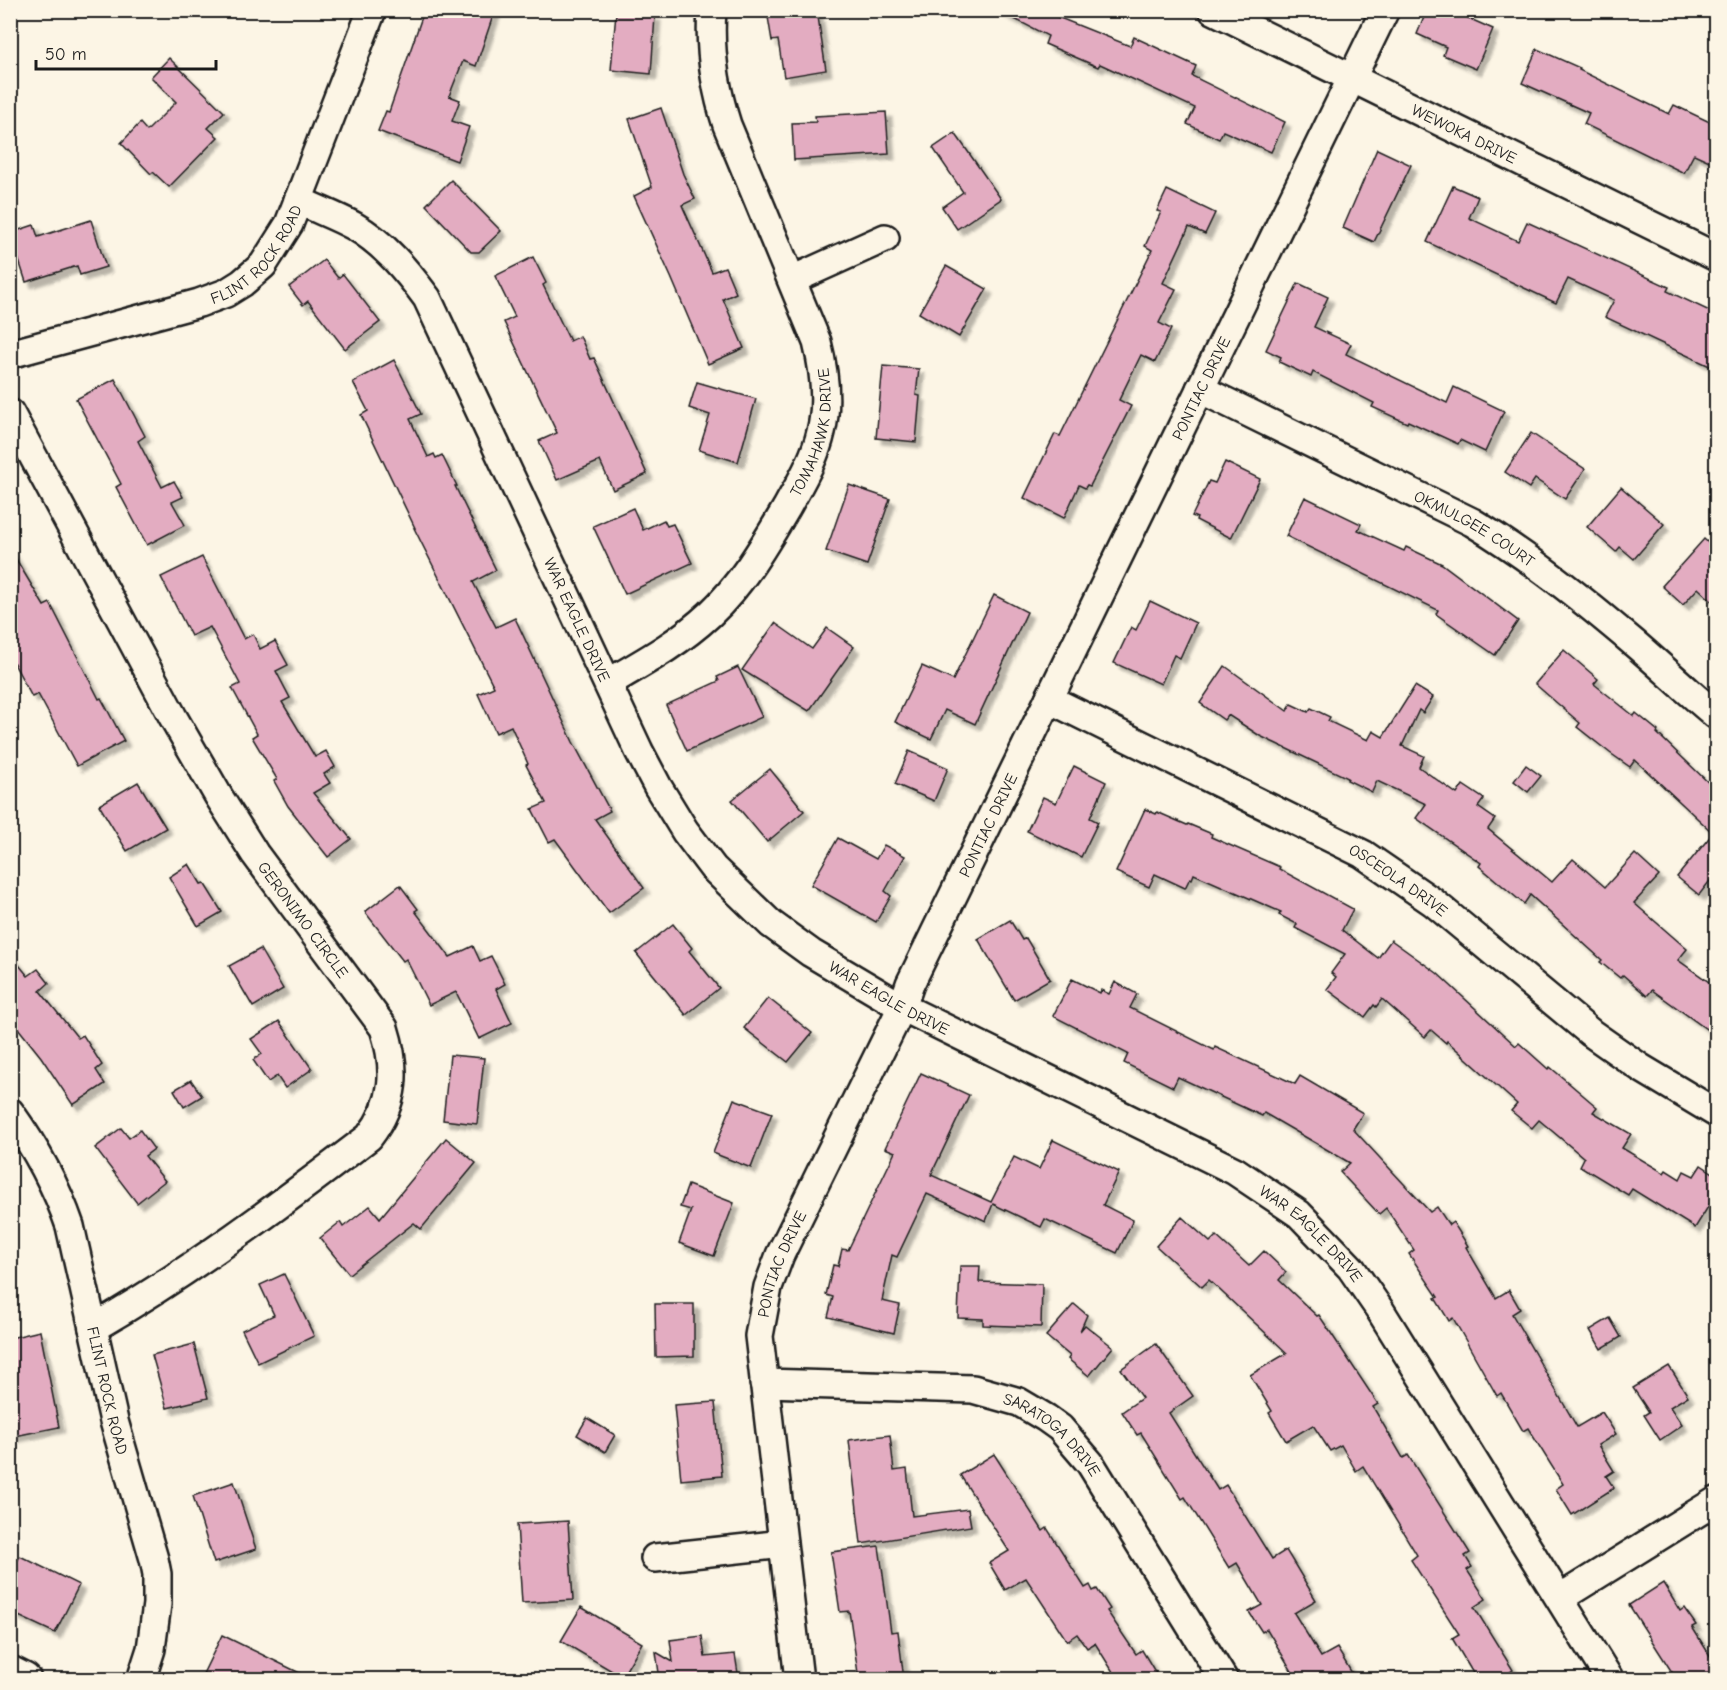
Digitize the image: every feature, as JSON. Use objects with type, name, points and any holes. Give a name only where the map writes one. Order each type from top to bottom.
[{"type":"street","name":"FLINT ROCK ROAD","points":[[10,354],[199,303],[226,293],[263,265],[289,224],[372,10]]},
{"type":"street","name":"TOMAHAWK DRIVE","points":[[608,683],[669,647],[711,613],[740,581],[767,542],[815,452],[822,431],[825,396],[817,342],[732,140],[716,90],[712,55],[711,10]]},
{"type":"street","name":"WEWOKA DRIVE","points":[[1213,10],[1716,256]]},
{"type":"street","name":"PONTIAC DRIVE","points":[[799,1680],[759,1336],[768,1287],[785,1245],[902,1007],[910,984],[1385,10]]},
{"type":"street","name":"WAR EAGLE DRIVE","points":[[298,200],[355,227],[386,250],[406,270],[427,298],[658,787],[685,831],[713,868],[771,924],[811,953],[902,1007],[1235,1171],[1299,1214],[1351,1268],[1380,1310],[1610,1680]]},
{"type":"street","points":[[792,280],[885,238]]},
{"type":"street","name":"OKMULGEE COURT","points":[[1200,389],[1472,522],[1506,542],[1547,572],[1632,642],[1716,715]]},
{"type":"street","name":"GERONIMO CIRCLE","points":[[10,413],[173,717],[219,797],[255,854],[384,1028],[391,1051],[393,1070],[386,1107],[377,1127],[369,1137],[303,1188],[148,1296],[93,1328]]},
{"type":"street","name":"OSCEOLA DRIVE","points":[[1049,699],[1363,854],[1433,902],[1591,1033],[1641,1068],[1716,1113]]},
{"type":"street","name":"FLINT ROCK ROAD","points":[[10,1112],[41,1160],[70,1226],[114,1420],[154,1558],[157,1604],[151,1649],[141,1680]]},
{"type":"street","name":"SARATOGA DRIVE","points":[[764,1383],[973,1389],[1019,1402],[1046,1418],[1066,1434],[1090,1463],[1224,1680]]},
{"type":"street","points":[[1560,1598],[1716,1501]]},
{"type":"street","points":[[655,1558],[783,1544]]},
{"type":"street","points":[[10,1673],[24,1680]]},
{"type":"building","points":[[450,10],[495,10],[476,66],[463,61],[449,96],[460,100],[452,121],[469,127],[457,161],[378,131],[386,111],[389,112],[424,11],[447,19]]},
{"type":"building","points":[[817,10],[826,70],[784,77],[778,40],[772,41],[768,17]]},
{"type":"building","points":[[997,10],[1040,10],[1130,46],[1134,37],[1196,66],[1192,76],[1285,122],[1271,152],[1223,131],[1219,139],[1187,124],[1195,108],[1100,64],[1098,67],[1045,44],[1048,36]]},
{"type":"building","points":[[1427,10],[1450,10],[1493,29],[1476,69],[1443,55],[1446,47],[1417,34]]},
{"type":"building","points":[[616,13],[655,16],[651,74],[611,70]]},
{"type":"building","points":[[1537,49],[1580,68],[1579,70],[1669,114],[1674,105],[1716,125],[1716,164],[1694,154],[1684,173],[1584,124],[1589,113],[1522,83]]},
{"type":"building","points":[[169,58],[224,112],[208,128],[218,137],[169,187],[153,172],[151,174],[121,143],[140,123],[147,131],[176,102],[151,77]]},
{"type":"building","points":[[661,108],[683,174],[695,199],[682,205],[712,272],[725,267],[736,293],[723,299],[744,348],[708,364],[634,196],[652,187],[629,119]]},
{"type":"building","points":[[886,112],[889,154],[794,160],[792,123],[816,122],[815,116]]},
{"type":"building","points":[[955,133],[1001,199],[957,229],[942,207],[963,192],[933,148]]},
{"type":"building","points":[[1377,149],[1411,165],[1374,242],[1343,228]]},
{"type":"building","points":[[451,180],[501,231],[479,252],[471,252],[426,205]]},
{"type":"building","points":[[1453,186],[1478,197],[1469,218],[1518,241],[1527,222],[1669,287],[1667,291],[1716,314],[1716,369],[1605,317],[1614,300],[1568,279],[1556,303],[1427,242]]},
{"type":"building","points":[[1167,190],[1215,213],[1205,234],[1189,227],[1163,283],[1176,289],[1159,323],[1171,329],[1155,362],[1141,355],[1119,400],[1131,406],[1090,486],[1087,485],[1085,488],[1079,485],[1064,518],[1024,498],[1055,434],[1060,436],[1152,250],[1145,246],[1161,212],[1157,211]]},
{"type":"building","points":[[91,220],[106,267],[80,275],[77,266],[26,282],[10,233],[34,225],[38,237]]},
{"type":"building","points":[[533,257],[546,283],[543,285],[570,341],[580,336],[590,359],[594,358],[647,474],[613,490],[600,461],[557,480],[539,441],[557,433],[504,322],[515,317],[495,276]]},
{"type":"building","points":[[324,260],[338,278],[343,274],[380,322],[345,349],[308,301],[303,305],[289,287]]},
{"type":"building","points":[[946,266],[987,289],[959,337],[919,313]]},
{"type":"building","points":[[1298,283],[1328,297],[1314,327],[1351,344],[1346,354],[1447,403],[1454,387],[1504,411],[1485,452],[1460,440],[1458,444],[1408,421],[1407,423],[1372,407],[1374,403],[1313,372],[1311,377],[1279,362],[1281,357],[1266,350]]},
{"type":"building","points":[[394,360],[421,414],[410,419],[428,457],[434,454],[436,458],[442,455],[496,570],[473,582],[496,627],[515,618],[573,742],[610,811],[595,819],[644,888],[609,913],[555,839],[549,842],[532,809],[546,803],[526,765],[528,764],[511,726],[496,733],[478,694],[494,687],[414,528],[361,415],[368,411],[353,382]]},
{"type":"building","points":[[883,366],[919,369],[916,395],[920,396],[916,442],[876,438]]},
{"type":"building","points":[[115,379],[145,436],[138,441],[162,487],[174,481],[183,497],[172,502],[185,525],[147,545],[116,487],[121,484],[76,399]]},
{"type":"building","points":[[697,382],[756,399],[738,462],[699,450],[710,415],[689,408]]},
{"type":"building","points":[[1531,433],[1585,469],[1565,499],[1535,479],[1529,488],[1505,472]]},
{"type":"building","points":[[1225,462],[1260,479],[1231,538],[1192,516],[1209,481],[1215,483]]},
{"type":"building","points":[[849,485],[890,499],[867,565],[826,551]]},
{"type":"building","points":[[1621,487],[1664,524],[1634,559],[1620,547],[1616,552],[1587,527]]},
{"type":"building","points":[[1305,497],[1361,524],[1358,530],[1404,551],[1406,547],[1442,564],[1518,621],[1495,655],[1436,614],[1438,610],[1286,536]]},
{"type":"building","points":[[633,508],[643,530],[664,520],[667,526],[673,524],[692,563],[625,594],[593,526]]},
{"type":"building","points":[[1704,539],[1716,550],[1716,605],[1698,588],[1683,605],[1662,586]]},
{"type":"building","points":[[10,549],[44,606],[50,603],[99,699],[101,698],[124,741],[77,766],[38,694],[32,697],[10,656]]},
{"type":"building","points":[[202,557],[244,639],[253,634],[260,649],[275,641],[288,665],[276,671],[290,698],[282,702],[315,757],[326,751],[335,767],[324,774],[330,783],[313,793],[351,839],[328,857],[288,806],[274,781],[277,779],[252,737],[257,734],[232,688],[240,684],[210,627],[191,636],[161,577]]},
{"type":"building","points":[[994,595],[1027,612],[975,724],[945,710],[931,739],[895,722],[922,666],[953,680]]},
{"type":"building","points":[[1150,601],[1196,623],[1180,658],[1174,655],[1161,684],[1114,663],[1131,627],[1136,630]]},
{"type":"building","points":[[775,623],[812,649],[827,628],[854,647],[809,711],[742,670]]},
{"type":"building","points":[[1564,650],[1598,679],[1594,684],[1634,716],[1636,713],[1658,731],[1657,733],[1716,790],[1716,873],[1699,895],[1677,877],[1713,833],[1635,760],[1630,767],[1577,727],[1580,723],[1535,684]]},
{"type":"building","points":[[1225,666],[1287,711],[1291,704],[1308,712],[1311,708],[1330,717],[1328,721],[1368,740],[1373,731],[1383,737],[1415,686],[1433,697],[1423,713],[1419,710],[1402,746],[1424,756],[1419,767],[1457,794],[1463,785],[1484,799],[1478,807],[1495,819],[1488,829],[1552,882],[1573,859],[1605,887],[1635,854],[1659,876],[1634,903],[1687,949],[1678,960],[1716,987],[1716,1036],[1652,990],[1647,996],[1623,975],[1620,978],[1530,895],[1524,904],[1479,866],[1481,863],[1416,818],[1426,804],[1377,781],[1372,792],[1260,736],[1228,715],[1224,720],[1200,703]]},
{"type":"building","points":[[738,667],[762,717],[687,751],[666,705],[719,681],[717,677]]},
{"type":"building","points":[[909,751],[948,768],[934,801],[895,784]]},
{"type":"building","points":[[1526,765],[1541,776],[1528,792],[1514,781]]},
{"type":"building","points":[[1074,766],[1106,782],[1090,818],[1098,822],[1081,857],[1027,831],[1043,797],[1056,803]]},
{"type":"building","points":[[770,769],[804,811],[767,842],[732,800]]},
{"type":"building","points":[[138,782],[166,828],[127,851],[99,805]]},
{"type":"building","points":[[1145,809],[1212,834],[1211,837],[1280,867],[1279,869],[1353,909],[1342,930],[1378,958],[1391,940],[1437,973],[1516,1046],[1519,1043],[1597,1107],[1593,1112],[1631,1134],[1622,1148],[1664,1173],[1666,1170],[1680,1179],[1684,1171],[1694,1176],[1701,1165],[1716,1175],[1716,1194],[1695,1228],[1632,1189],[1628,1195],[1580,1166],[1584,1158],[1539,1120],[1532,1128],[1511,1111],[1517,1104],[1447,1041],[1446,1043],[1431,1030],[1425,1037],[1382,999],[1365,1017],[1327,989],[1336,977],[1331,973],[1345,954],[1295,928],[1297,924],[1279,915],[1281,912],[1194,874],[1185,888],[1155,874],[1149,887],[1116,872]]},
{"type":"building","points":[[838,838],[876,859],[884,845],[905,856],[885,891],[891,896],[876,922],[811,885]]},
{"type":"building","points":[[189,864],[222,912],[198,926],[169,877]]},
{"type":"building","points":[[400,885],[418,909],[415,911],[450,957],[473,946],[480,961],[491,956],[505,984],[496,989],[512,1023],[479,1039],[456,992],[429,1005],[406,959],[403,961],[365,912]]},
{"type":"building","points":[[1010,920],[1022,940],[1026,938],[1050,979],[1014,1000],[978,939]]},
{"type":"building","points":[[673,924],[692,948],[689,951],[719,988],[686,1015],[636,953]]},
{"type":"building","points":[[260,949],[283,989],[253,1007],[229,966]]},
{"type":"building","points":[[10,954],[28,976],[38,969],[49,983],[40,991],[78,1038],[83,1035],[102,1065],[96,1070],[105,1084],[73,1105],[41,1057],[10,1018]]},
{"type":"building","points":[[1072,979],[1100,993],[1101,990],[1109,994],[1115,982],[1137,994],[1130,1008],[1214,1050],[1215,1047],[1295,1084],[1300,1076],[1363,1113],[1353,1129],[1430,1212],[1437,1207],[1449,1225],[1453,1222],[1496,1298],[1509,1290],[1520,1309],[1512,1314],[1577,1427],[1602,1412],[1616,1434],[1598,1445],[1614,1471],[1606,1476],[1614,1488],[1572,1515],[1556,1489],[1563,1484],[1528,1428],[1523,1431],[1501,1393],[1497,1396],[1453,1318],[1449,1321],[1435,1298],[1438,1297],[1409,1254],[1414,1250],[1386,1208],[1379,1214],[1340,1172],[1350,1163],[1264,1113],[1262,1116],[1178,1077],[1173,1087],[1124,1063],[1128,1054],[1053,1016]]},
{"type":"building","points":[[768,998],[812,1033],[788,1062],[744,1028]]},
{"type":"building","points":[[279,1021],[312,1069],[285,1088],[277,1076],[268,1082],[253,1060],[262,1054],[251,1039]]},
{"type":"building","points":[[450,1055],[484,1058],[477,1124],[443,1120]]},
{"type":"building","points":[[921,1073],[969,1095],[931,1175],[991,1202],[1014,1157],[1039,1169],[1053,1140],[1119,1172],[1103,1205],[1133,1220],[1117,1253],[1045,1219],[1041,1227],[993,1204],[986,1221],[927,1194],[897,1257],[892,1255],[882,1301],[900,1305],[894,1333],[828,1317],[833,1297],[826,1295],[833,1265],[838,1266],[842,1249],[848,1250],[895,1152],[885,1148]]},
{"type":"building","points":[[191,1080],[202,1096],[184,1107],[174,1090]]},
{"type":"building","points":[[734,1099],[772,1113],[751,1168],[713,1153]]},
{"type":"building","points":[[121,1128],[129,1138],[140,1130],[154,1149],[145,1156],[165,1181],[137,1203],[95,1148]]},
{"type":"building","points":[[446,1138],[476,1163],[421,1229],[414,1223],[349,1274],[320,1238],[340,1222],[343,1227],[370,1206],[380,1218]]},
{"type":"building","points":[[688,1185],[734,1203],[714,1256],[679,1243],[691,1210],[680,1207]]},
{"type":"building","points":[[1182,1217],[1210,1242],[1216,1236],[1249,1266],[1264,1251],[1286,1272],[1279,1280],[1317,1316],[1319,1315],[1378,1404],[1373,1407],[1403,1458],[1408,1455],[1470,1553],[1465,1556],[1472,1567],[1467,1570],[1486,1599],[1474,1607],[1513,1670],[1498,1680],[1477,1680],[1452,1638],[1459,1634],[1411,1560],[1417,1555],[1363,1466],[1356,1471],[1341,1445],[1330,1451],[1313,1425],[1286,1441],[1269,1413],[1272,1411],[1250,1375],[1287,1353],[1209,1280],[1202,1287],[1156,1246]]},
{"type":"building","points":[[960,1266],[980,1266],[979,1282],[1042,1284],[1041,1327],[983,1325],[983,1319],[958,1318]]},
{"type":"building","points":[[284,1274],[314,1336],[258,1363],[242,1330],[274,1315],[260,1285]]},
{"type":"building","points":[[655,1304],[694,1304],[694,1356],[656,1357]]},
{"type":"building","points":[[1074,1304],[1087,1315],[1080,1331],[1085,1325],[1113,1347],[1089,1376],[1068,1359],[1070,1356],[1046,1336]]},
{"type":"building","points":[[1610,1318],[1621,1337],[1601,1349],[1590,1330]]},
{"type":"building","points":[[40,1331],[59,1427],[10,1437],[10,1338]]},
{"type":"building","points":[[194,1344],[208,1398],[167,1408],[152,1355]]},
{"type":"building","points":[[1156,1344],[1193,1396],[1169,1413],[1218,1490],[1226,1485],[1272,1559],[1286,1550],[1316,1600],[1294,1613],[1321,1657],[1337,1648],[1356,1680],[1297,1680],[1267,1629],[1262,1632],[1249,1612],[1262,1605],[1237,1563],[1229,1568],[1185,1497],[1182,1499],[1141,1433],[1137,1435],[1122,1412],[1142,1398],[1121,1369]]},
{"type":"building","points":[[1669,1366],[1688,1396],[1670,1407],[1682,1425],[1660,1440],[1644,1415],[1649,1412],[1633,1388]]},
{"type":"building","points":[[715,1402],[722,1476],[681,1480],[674,1405]]},
{"type":"building","points":[[587,1418],[615,1435],[605,1452],[577,1435]]},
{"type":"building","points":[[890,1435],[894,1471],[907,1469],[912,1516],[968,1509],[971,1526],[861,1544],[849,1440]]},
{"type":"building","points":[[994,1454],[1043,1531],[1047,1528],[1085,1588],[1090,1585],[1093,1591],[1097,1589],[1110,1609],[1107,1611],[1136,1654],[1142,1650],[1160,1680],[1118,1680],[1095,1643],[1087,1648],[1077,1634],[1067,1641],[1026,1578],[1005,1590],[989,1563],[1009,1551],[960,1475]]},
{"type":"building","points":[[234,1482],[256,1549],[214,1563],[193,1496]]},
{"type":"building","points":[[568,1521],[573,1600],[522,1603],[517,1524]]},
{"type":"building","points":[[879,1546],[891,1632],[898,1631],[904,1680],[859,1680],[849,1611],[840,1612],[831,1552]]},
{"type":"building","points":[[20,1556],[79,1585],[55,1633],[10,1612],[10,1575]]},
{"type":"building","points":[[1663,1583],[1680,1611],[1684,1608],[1696,1625],[1692,1627],[1716,1665],[1716,1680],[1677,1680],[1629,1605]]},
{"type":"building","points":[[581,1607],[642,1643],[622,1677],[561,1641]]},
{"type":"building","points":[[222,1635],[314,1680],[200,1680]]},
{"type":"building","points":[[702,1636],[705,1657],[735,1654],[739,1680],[660,1680],[656,1652],[673,1662],[670,1640]]}]
